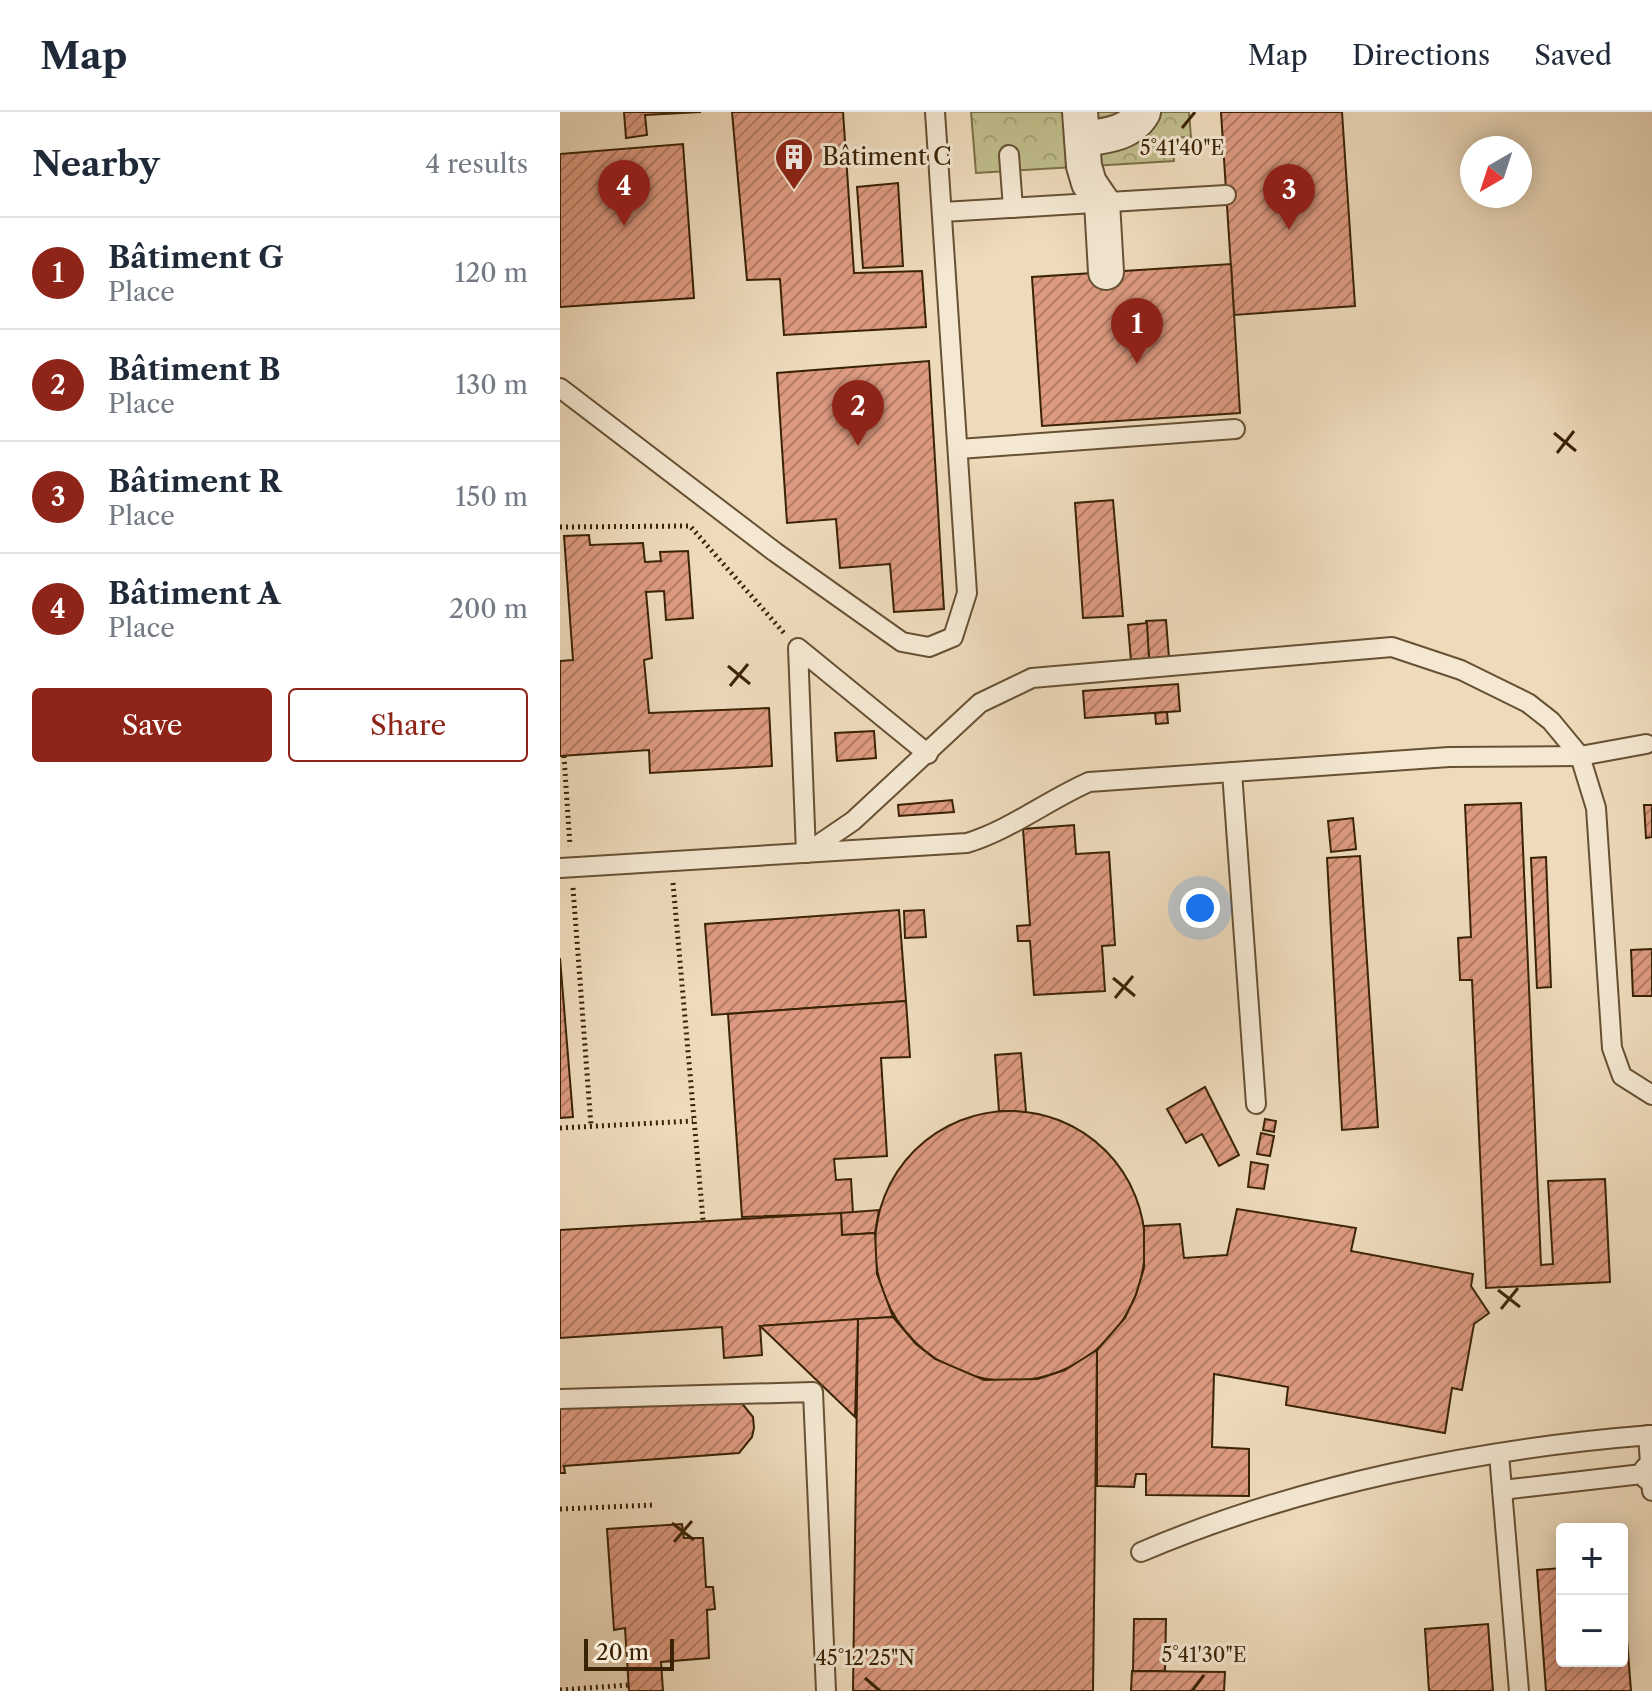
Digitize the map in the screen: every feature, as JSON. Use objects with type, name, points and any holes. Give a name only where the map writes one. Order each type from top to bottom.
[{"type":"street","points":[[1106,272],[1102,202],[1089,183],[1081,126],[1111,135],[1136,124],[1143,112]]},
{"type":"lane","points":[[560,388],[775,552],[902,642],[929,647],[953,637],[967,593],[935,112]]},
{"type":"lane","points":[[1009,155],[1013,208]]},
{"type":"lane","points":[[943,212],[1226,195]]},
{"type":"lane","points":[[959,449],[1235,429]]},
{"type":"lane","points":[[806,853],[853,821],[980,703],[1032,678],[1392,647],[1461,670],[1528,703],[1551,721],[1580,756],[1596,808],[1612,1048],[1622,1076],[1652,1095]]},
{"type":"lane","points":[[798,648],[928,754]]},
{"type":"lane","points":[[798,648],[806,853]]},
{"type":"lane","points":[[566,868],[967,843],[990,836],[1047,801],[1089,782],[1449,757],[1580,756],[1646,744]]},
{"type":"lane","points":[[1232,772],[1256,1104]]},
{"type":"lane","points":[[560,1399],[813,1392],[826,1691]]},
{"type":"lane","points":[[1141,1552],[1273,1502],[1537,1446],[1650,1435],[1652,1491]]},
{"type":"lane","points":[[1499,1454],[1519,1691]]},
{"type":"lane","points":[[1502,1490],[1652,1473]]},
{"type":"path","points":[[560,527],[690,526],[798,648]]},
{"type":"path","points":[[564,756],[568,818],[566,868],[591,1126]]},
{"type":"path","points":[[560,813],[568,818]]},
{"type":"path","points":[[671,861],[703,1220]]},
{"type":"path","points":[[560,1128],[693,1121]]},
{"type":"path","points":[[560,1509],[654,1505]]},
{"type":"path","points":[[560,1690],[628,1685]]},
{"type":"green space","points":[[971,112],[1189,112],[1191,137],[1171,138],[1174,161],[976,173]]},
{"type":"building","points":[[624,112],[701,112],[645,115],[647,135],[626,138]]},
{"type":"building","name":"Bâtiment C","points":[[732,112],[843,112],[854,273],[922,271],[926,327],[784,335],[780,279],[747,280]]},
{"type":"building","points":[[1221,112],[1342,112],[1355,306],[1234,315]]},
{"type":"building","points":[[683,144],[694,298],[560,307],[560,154]]},
{"type":"building","points":[[898,183],[903,266],[863,268],[857,187]]},
{"type":"building","points":[[1231,264],[1240,413],[1042,426],[1032,277]]},
{"type":"building","points":[[929,361],[944,609],[894,612],[890,564],[840,568],[836,519],[787,523],[777,373]]},
{"type":"building","points":[[1113,500],[1123,616],[1083,618],[1075,503]]},
{"type":"building","points":[[589,535],[590,545],[643,543],[645,562],[661,561],[660,552],[688,551],[693,618],[666,620],[664,591],[646,592],[652,658],[644,660],[649,713],[769,708],[772,766],[650,773],[649,750],[560,756],[560,661],[573,660],[564,536]]},
{"type":"building","points":[[1166,620],[1169,658],[1149,659],[1146,621]]},
{"type":"building","points":[[1147,623],[1149,659],[1131,661],[1128,625]]},
{"type":"building","points":[[1178,684],[1180,711],[1085,718],[1083,691]]},
{"type":"building","points":[[1167,712],[1168,723],[1156,724],[1155,713]]},
{"type":"building","points":[[874,731],[876,758],[837,761],[835,733]]},
{"type":"building","points":[[952,800],[954,812],[899,816],[898,805]]},
{"type":"building","points":[[1521,803],[1541,1265],[1553,1264],[1548,1181],[1605,1179],[1610,1282],[1486,1288],[1472,980],[1460,980],[1458,938],[1471,937],[1465,805]]},
{"type":"building","points":[[1644,805],[1652,805],[1652,837],[1646,838]]},
{"type":"building","points":[[1353,818],[1356,849],[1331,852],[1328,821]]},
{"type":"building","points":[[1074,825],[1076,854],[1109,852],[1115,945],[1102,946],[1105,991],[1034,995],[1030,941],[1018,941],[1017,926],[1030,925],[1023,829]]},
{"type":"building","points":[[1360,856],[1378,1127],[1342,1130],[1327,858]]},
{"type":"building","points":[[1546,857],[1551,987],[1537,988],[1531,858]]},
{"type":"building","points":[[899,910],[906,1001],[712,1015],[705,924]]},
{"type":"building","points":[[924,910],[926,937],[905,938],[904,911]]},
{"type":"building","points":[[1652,949],[1652,996],[1633,996],[1631,950]]},
{"type":"building","points":[[560,958],[573,1117],[560,1118]]},
{"type":"building","points":[[906,1001],[910,1057],[881,1058],[887,1156],[834,1159],[836,1180],[851,1179],[853,1213],[742,1217],[728,1014]]},
{"type":"building","points":[[1021,1053],[1026,1112],[999,1111],[995,1055]]},
{"type":"building","points":[[1205,1087],[1239,1155],[1219,1166],[1202,1134],[1186,1143],[1167,1109]]},
{"type":"building","points":[[997,1111],[1023,1111],[1062,1121],[1085,1133],[1106,1150],[1123,1171],[1135,1194],[1143,1220],[1143,1272],[1135,1298],[1123,1321],[1106,1342],[1085,1359],[1049,1376],[1023,1381],[997,1381],[971,1376],[946,1365],[924,1351],[905,1332],[880,1285],[875,1259],[875,1233],[880,1207],[891,1182],[905,1160],[924,1141],[971,1116]]},
{"type":"building","points":[[1265,1119],[1276,1121],[1274,1132],[1263,1130]]},
{"type":"building","points":[[1261,1133],[1274,1136],[1270,1156],[1257,1154]]},
{"type":"building","points":[[1251,1162],[1268,1165],[1264,1189],[1248,1187]]},
{"type":"building","points":[[1237,1209],[1356,1228],[1351,1251],[1473,1274],[1471,1286],[1489,1313],[1474,1324],[1462,1390],[1452,1388],[1445,1433],[1286,1405],[1288,1387],[1214,1374],[1212,1447],[1249,1449],[1249,1496],[1146,1495],[1146,1474],[1136,1474],[1134,1487],[1097,1486],[1097,1350],[1125,1318],[1136,1295],[1144,1268],[1144,1226],[1180,1224],[1184,1258],[1227,1255]]},
{"type":"building","points":[[879,1210],[875,1233],[842,1235],[841,1213]]},
{"type":"building","points":[[841,1213],[842,1235],[875,1233],[877,1274],[893,1317],[760,1326],[762,1355],[724,1358],[722,1327],[560,1338],[560,1230]]},
{"type":"building","points":[[893,1317],[916,1344],[935,1359],[984,1380],[1038,1379],[1065,1370],[1097,1350],[1093,1691],[853,1691],[858,1319]]},
{"type":"building","points":[[858,1319],[855,1417],[760,1326]]},
{"type":"building","points":[[740,1401],[753,1417],[754,1428],[752,1437],[739,1453],[564,1466],[565,1473],[560,1473],[560,1402]]},
{"type":"building","points":[[682,1524],[684,1538],[703,1538],[706,1587],[713,1587],[715,1609],[707,1610],[709,1658],[661,1662],[663,1691],[629,1691],[625,1628],[614,1630],[607,1529]]},
{"type":"building","points":[[1556,1568],[1556,1667],[1628,1667],[1628,1652],[1631,1691],[1546,1691],[1537,1570]]},
{"type":"building","points":[[1134,1619],[1166,1619],[1165,1671],[1133,1671]]},
{"type":"building","points":[[1488,1624],[1493,1691],[1429,1691],[1425,1629]]},
{"type":"building","points":[[1132,1671],[1225,1672],[1224,1691],[1131,1691]]},
{"type":"place","name":"Bâtiment C","points":[[794,191]]},
{"type":"place","name":"Bâtiment A","points":[[624,226]]},
{"type":"place","name":"Bâtiment R","points":[[1289,230]]},
{"type":"place","name":"Bâtiment G","points":[[1137,364]]},
{"type":"place","name":"Bâtiment B","points":[[858,446]]}]
